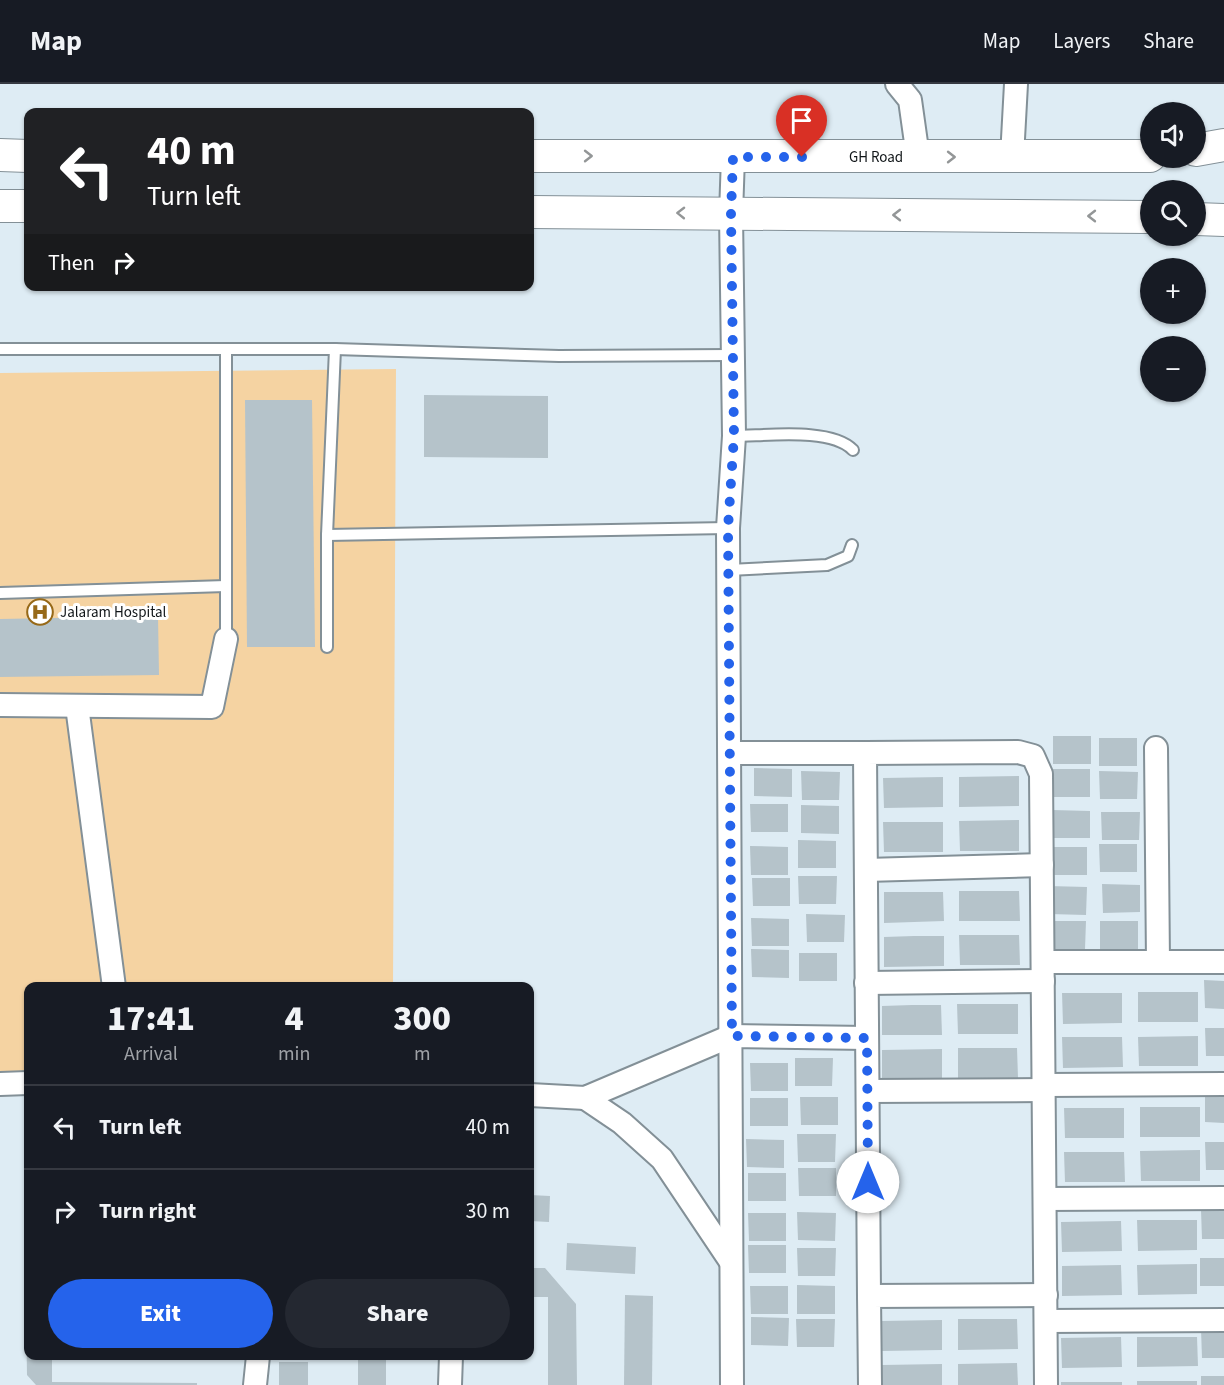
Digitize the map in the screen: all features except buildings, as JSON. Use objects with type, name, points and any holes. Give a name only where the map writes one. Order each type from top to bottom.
[{"type":"main road","points":[[1206,148],[1224,145]]},
{"type":"main road","points":[[0,155],[24,156]]},
{"type":"main road","name":"GH Road","points":[[534,156],[1140,156]]},
{"type":"main road","points":[[0,206],[24,206]]},
{"type":"main road","points":[[534,212],[1140,217]]},
{"type":"main road","points":[[1206,219],[1224,220]]},
{"type":"street","points":[[897,84],[910,100],[918,157]]},
{"type":"street","points":[[1012,157],[1016,84]]},
{"type":"street","points":[[732,1385],[731,753],[728,528],[734,436],[731,214],[733,157]]},
{"type":"street","points":[[0,705],[213,707],[226,639]]},
{"type":"street","points":[[77,706],[113,982]]},
{"type":"street","points":[[1156,748],[1158,962]]},
{"type":"street","points":[[731,753],[1018,752],[1033,756],[1041,774],[1046,1385]]},
{"type":"street","points":[[865,753],[870,1385]]},
{"type":"street","points":[[866,870],[1042,865]]},
{"type":"street","points":[[866,983],[1158,962],[1224,962]]},
{"type":"street","points":[[534,1095],[585,1098],[732,1036],[867,1038]]},
{"type":"street","points":[[0,1084],[24,1083]]},
{"type":"street","points":[[868,1090],[1224,1084]]},
{"type":"street","points":[[585,1098],[622,1124],[662,1159],[731,1262]]},
{"type":"street","points":[[1045,1199],[1224,1198]]},
{"type":"street","points":[[869,1296],[1046,1295]]},
{"type":"street","points":[[1046,1321],[1224,1320]]},
{"type":"street","points":[[255,1385],[258,1360]]},
{"type":"street","points":[[450,1385],[452,1360]]},
{"type":"lane","points":[[0,349],[335,349],[559,356],[732,355]]},
{"type":"lane","points":[[226,349],[226,639]]},
{"type":"lane","points":[[327,647],[327,535],[335,349]]},
{"type":"lane","points":[[734,436],[826,436],[846,443],[853,450]]},
{"type":"lane","points":[[327,535],[728,528]]},
{"type":"lane","points":[[729,570],[827,565],[848,556],[852,545]]},
{"type":"lane","points":[[0,593],[226,586]]},
{"type":"shaded area","points":[[396,369],[393,982],[24,982],[24,1072],[0,1073],[0,373]]},
{"type":"place","name":"Jalaram Hospital","points":[[40,612]]},
{"type":"route","points":[[802,157],[733,157],[731,214],[734,436],[728,528],[732,1036],[867,1038],[868,1182]]}]
